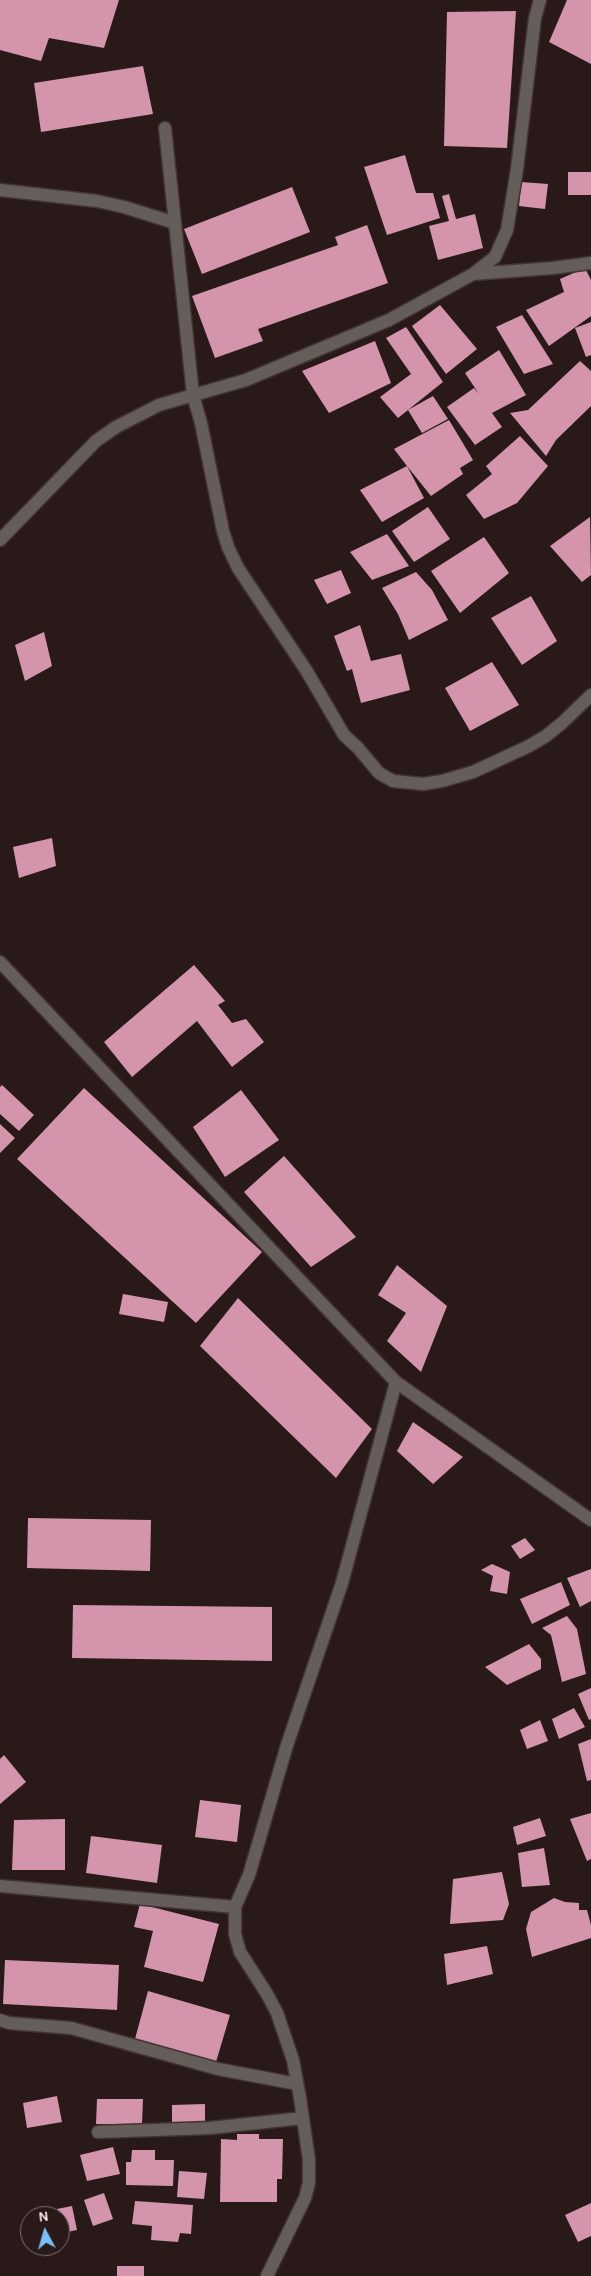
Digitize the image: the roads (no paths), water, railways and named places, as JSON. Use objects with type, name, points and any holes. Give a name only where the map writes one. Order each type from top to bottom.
[{"type":"street","points":[[0,540],[96,441],[116,427],[159,405],[246,380],[389,320],[473,274],[495,257],[507,230],[540,0]]},
{"type":"street","points":[[165,128],[193,395],[201,423],[223,531],[238,568],[306,670],[344,735],[379,773],[393,781],[415,784],[442,781],[473,772],[546,736],[591,695]]},
{"type":"street","points":[[0,190],[97,201],[175,222]]},
{"type":"street","points":[[473,274],[591,263]]},
{"type":"street","points":[[0,962],[396,1382],[591,1520]]},
{"type":"street","points":[[267,2276],[296,2219],[309,2183],[308,2160],[293,2060],[277,2014],[267,1994],[240,1952],[235,1934],[235,1907],[249,1876],[287,1745],[342,1584],[396,1382]]},
{"type":"street","points":[[0,1886],[235,1907]]},
{"type":"street","points":[[0,2020],[9,2023],[71,2028],[218,2069],[297,2084]]},
{"type":"street","points":[[98,2132],[210,2128],[303,2118]]}]
